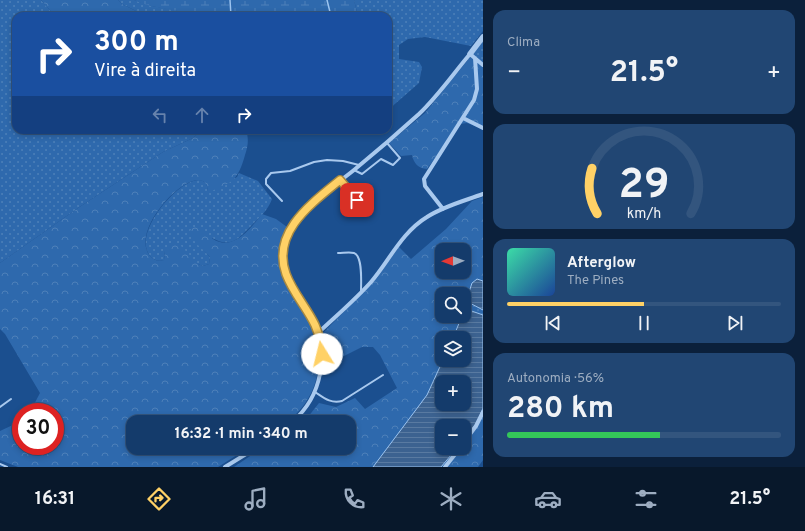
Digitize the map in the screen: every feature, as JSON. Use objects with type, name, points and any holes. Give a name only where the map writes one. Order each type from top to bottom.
[{"type":"street","points":[[301,415],[315,392],[321,375],[322,354],[318,333],[312,318],[293,289],[286,274],[283,257],[286,237],[296,220],[307,208],[419,114],[472,56],[483,37]]},
{"type":"street","points":[[472,56],[483,65]]},
{"type":"street","points":[[443,209],[425,186],[424,179],[474,100],[477,88],[472,56]]},
{"type":"street","points":[[463,118],[483,128]]},
{"type":"street","points":[[318,333],[371,281],[404,238],[416,225],[426,217],[443,209],[483,194]]},
{"type":"street","points":[[471,433],[483,412]]},
{"type":"street","points":[[225,467],[245,455]]},
{"type":"street","points":[[446,467],[455,455]]},
{"type":"lane","points":[[354,170],[362,174],[381,159],[393,165],[400,158],[386,142]]},
{"type":"lane","points":[[282,201],[266,184],[266,179],[271,173],[290,171],[314,162],[327,160],[343,161],[360,165]]},
{"type":"lane","points":[[340,180],[357,200]]},
{"type":"lane","points":[[338,253],[354,253],[360,258],[361,292]]},
{"type":"lane","points":[[315,392],[325,399],[336,403],[342,401],[383,375]]},
{"type":"lane","points":[[0,407],[12,400]]},
{"type":"lane","points":[[0,464],[7,467]]},
{"type":"green space","points":[[0,0],[41,0],[52,12],[12,12],[12,134],[198,134],[193,138],[163,152],[78,208],[0,263]]},
{"type":"green space","points":[[41,0],[118,0],[122,4],[138,12],[52,12]]},
{"type":"green space","points":[[118,0],[134,0],[152,6],[186,12],[138,12],[122,4]]},
{"type":"green space","points":[[134,0],[354,0],[357,12],[184,12],[159,8]]},
{"type":"green space","points":[[354,0],[483,0],[483,31],[471,46],[425,37],[408,39],[399,45],[399,59],[419,62],[422,67],[419,83],[392,107],[392,12],[357,12]]},
{"type":"green space","points":[[483,41],[483,66],[471,56]]},
{"type":"green space","points":[[471,56],[483,66],[483,129],[467,123],[460,124],[427,169],[421,168],[415,163],[412,155],[401,156],[389,143],[425,113]]},
{"type":"green space","points":[[198,134],[247,134],[246,152],[237,176],[223,186],[208,192],[204,182],[194,181],[182,187],[169,198],[157,212],[149,228],[145,243],[150,256],[153,259],[160,261],[164,260],[167,247],[175,243],[180,245],[198,264],[203,266],[209,264],[210,257],[193,239],[190,231],[192,228],[202,228],[213,239],[228,243],[241,237],[253,226],[262,214],[276,219],[287,227],[281,245],[280,255],[282,273],[289,291],[312,328],[319,357],[318,370],[311,394],[295,415],[126,415],[126,455],[237,455],[218,467],[18,467],[0,460],[0,431],[12,425],[12,455],[64,455],[64,403],[35,403],[40,393],[5,334],[0,329],[0,263],[78,208],[163,152],[193,138]]},
{"type":"green space","points":[[239,173],[258,181],[272,199],[264,213],[244,234],[230,242],[219,241],[212,238],[200,246],[210,257],[209,264],[203,266],[165,251],[164,260],[156,260],[150,256],[146,244],[149,229],[157,213],[169,198],[182,187],[194,181],[203,181],[208,191],[237,177]]},
{"type":"green space","points":[[483,197],[483,281],[477,279],[470,287],[435,287],[435,323],[459,323],[456,331],[435,331],[435,367],[440,367],[427,395],[373,467],[234,467],[252,455],[356,455],[356,415],[310,415],[319,403],[336,407],[355,398],[365,409],[397,388],[380,355],[373,347],[362,347],[328,364],[327,346],[324,332],[377,278],[399,247],[411,259],[446,229],[472,201]]},
{"type":"green space","points":[[471,304],[483,310],[483,315],[471,310]]},
{"type":"green space","points":[[483,408],[483,460],[478,467],[441,467],[451,455],[471,455],[471,430],[477,423]]},
{"type":"shaded area","points":[[477,279],[483,281],[483,310],[471,304],[472,283]]},
{"type":"shaded area","points":[[471,311],[483,315],[483,408],[477,423],[471,430],[471,419],[435,419],[435,455],[451,455],[441,467],[373,467],[427,395],[435,378],[435,411],[471,411],[471,375],[436,375],[440,367],[471,367],[471,331],[456,331],[459,323],[471,323]]},
{"type":"waterway","points":[[230,0],[231,12]]},
{"type":"waterway","points":[[327,0],[330,12]]},
{"type":"route","points":[[322,354],[318,333],[312,318],[293,289],[286,274],[283,257],[286,237],[296,220],[307,208],[340,180],[357,200]]}]
